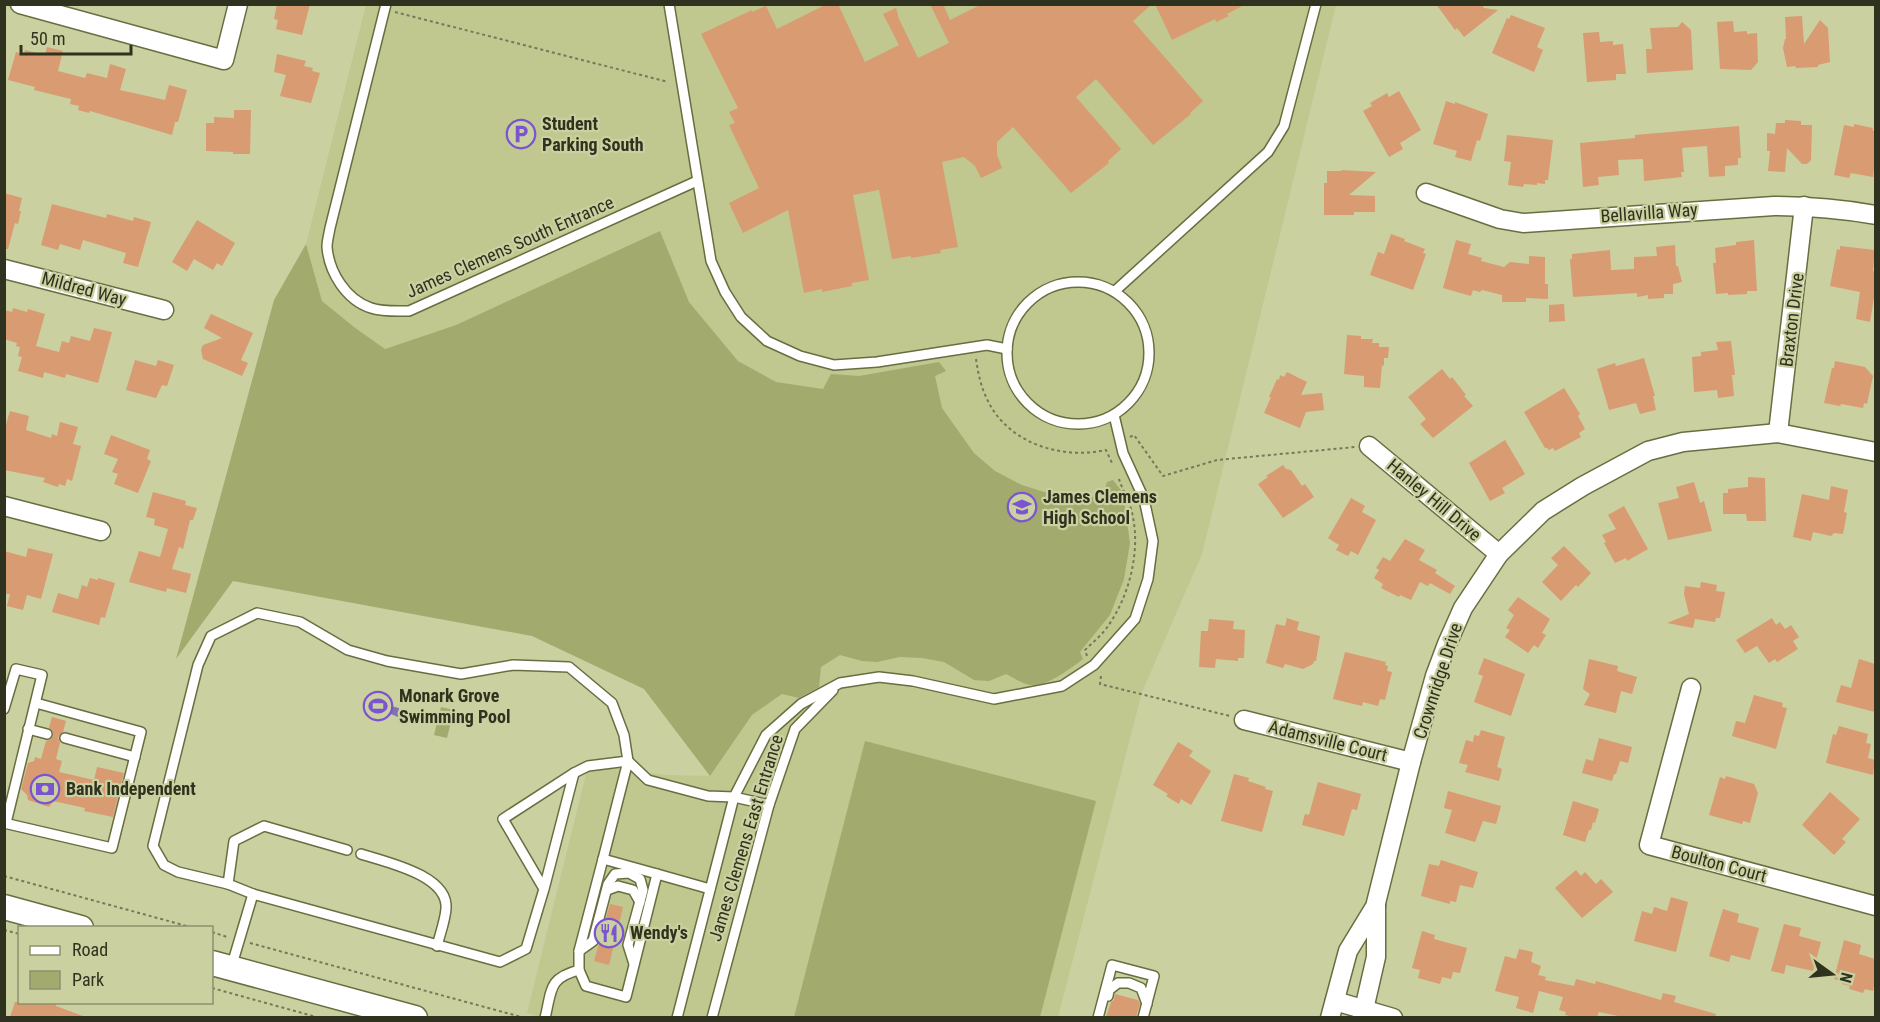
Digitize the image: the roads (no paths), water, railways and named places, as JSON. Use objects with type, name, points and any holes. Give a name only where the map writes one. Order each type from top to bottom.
[{"type":"main road","points":[[4,907],[77,926]]},
{"type":"main road","points":[[221,965],[415,1017]]},
{"type":"street","points":[[20,4],[224,60],[238,4]]},
{"type":"street","name":"Bellavilla Way","points":[[1426,193],[1500,219],[1523,223],[1725,208],[1804,206],[1875,215]]},
{"type":"street","name":"Braxton Drive","points":[[1778,433],[1804,206]]},
{"type":"street","name":"Mildred Way","points":[[4,269],[164,310]]},
{"type":"street","name":"Crownridge Drive","points":[[1363,1013],[1376,957],[1377,903],[1411,762],[1435,676],[1462,608],[1499,554],[1543,511],[1583,486],[1648,451],[1683,442],[1778,433],[1875,452]]},
{"type":"street","name":"Hanley Hill Drive","points":[[1370,446],[1499,554]]},
{"type":"street","points":[[4,506],[101,531]]},
{"type":"street","name":"Boulton Court","points":[[1691,688],[1649,845],[1875,906]]},
{"type":"street","name":"Adamsville Court","points":[[1244,720],[1411,762]]},
{"type":"street","name":"Crownridge Drive","points":[[1332,1009],[1348,951],[1377,903]]},
{"type":"street","points":[[1332,1009],[1393,1017]]},
{"type":"lane","points":[[669,4],[711,261],[725,292],[741,317],[766,341],[800,356],[834,365],[878,362],[987,345],[1006,349]]},
{"type":"lane","points":[[1115,291],[1268,152],[1284,126],[1316,4]]},
{"type":"lane","name":"James Clemens South Entrance","points":[[389,8],[327,246],[334,277],[350,296],[369,308],[408,311],[697,182]]},
{"type":"lane","points":[[1068,282],[1092,282],[1115,291],[1133,307],[1145,329],[1149,353],[1145,377],[1133,399],[1114,415],[1094,423],[1072,424],[1050,419],[1032,407],[1017,391],[1009,370],[1006,349],[1012,325],[1025,304],[1045,289],[1068,282]]},
{"type":"lane","name":"James Clemens East Entrance","points":[[677,1017],[734,797],[766,735],[801,704],[840,683],[879,677],[914,681],[993,699],[1062,686],[1094,665],[1134,619],[1148,579],[1153,542],[1144,499],[1123,453],[1114,415]]},
{"type":"lane","points":[[574,773],[526,949],[500,962],[253,894],[228,884],[178,873],[164,865],[153,846],[198,665],[211,636],[257,613],[300,622],[348,650],[387,661],[461,674],[513,664],[569,667],[612,703],[624,735],[628,761],[579,951],[579,970],[586,986],[626,997],[657,874]]},
{"type":"lane","points":[[4,666],[42,675],[5,823],[112,848],[141,732],[36,703]]},
{"type":"lane","points":[[4,709],[16,669]]},
{"type":"lane","name":"James Clemens East Entrance","points":[[712,1017],[769,805],[795,729],[840,683]]},
{"type":"lane","points":[[28,729],[47,734]]},
{"type":"lane","points":[[65,738],[135,757]]},
{"type":"lane","points":[[628,761],[648,780],[708,796],[734,797],[769,805]]},
{"type":"lane","points":[[544,889],[503,819],[588,766],[628,761]]},
{"type":"lane","points":[[228,884],[234,841],[264,826],[346,850]]},
{"type":"lane","points":[[361,854],[422,874],[441,890],[446,907],[436,945]]},
{"type":"lane","points":[[603,859],[710,889]]},
{"type":"lane","points":[[579,951],[593,941],[608,884],[615,874],[629,873],[640,879],[643,890],[628,945],[634,964]]},
{"type":"lane","points":[[607,890],[618,886],[633,891],[640,902]]},
{"type":"lane","points":[[221,965],[240,940],[253,894]]},
{"type":"lane","points":[[1101,1017],[1112,965],[1154,976],[1143,1017]]},
{"type":"lane","points":[[545,1017],[554,983],[565,974],[579,970]]},
{"type":"lane","points":[[1101,1017],[1109,990],[1118,983],[1129,983],[1141,988],[1147,1004]]},
{"type":"place","name":"Student Parking South","points":[[521,134]]},
{"type":"place","name":"James Clemens High School","points":[[1022,507]]},
{"type":"place","name":"Monark Grove Swimming Pool","points":[[378,706]]},
{"type":"place","name":"Bank Independent","points":[[45,789]]},
{"type":"place","name":"Wendy's","points":[[609,933]]}]
